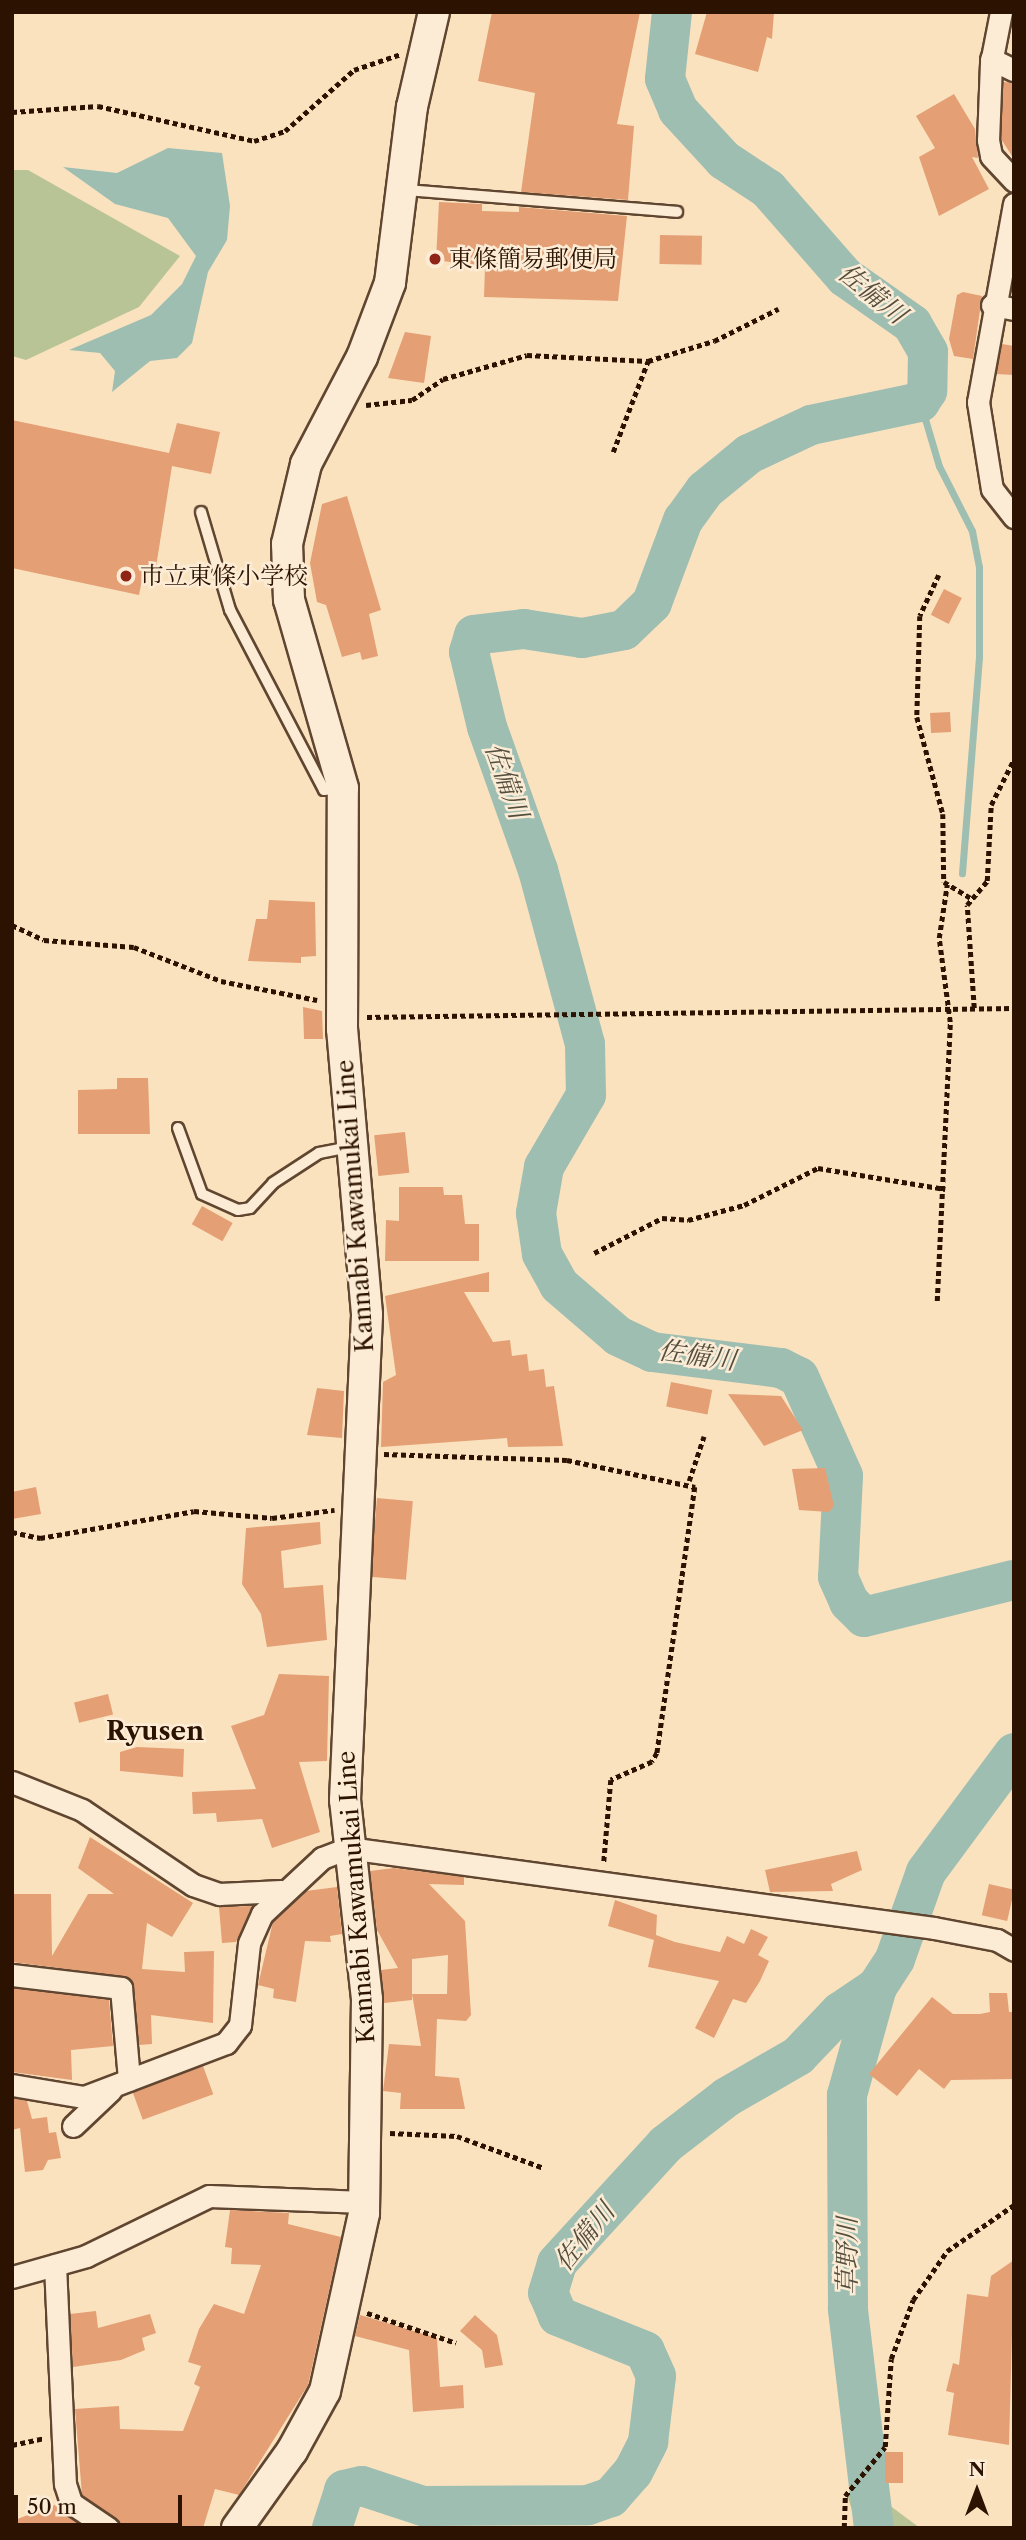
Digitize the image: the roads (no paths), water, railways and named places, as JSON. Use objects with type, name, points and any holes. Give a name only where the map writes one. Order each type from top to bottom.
[{"type":"main road","name":"Kannabi Kawamukai Line","points":[[237,2528],[316,2411],[346,2306],[364,2202],[367,1999],[348,1848],[346,1739],[367,1314],[349,1147],[342,1008],[344,788],[289,600],[287,571],[296,493],[390,283],[422,60],[434,12]]},
{"type":"street","points":[[1002,12],[992,59],[988,140],[991,156],[1014,181]]},
{"type":"street","points":[[992,59],[1014,70]]},
{"type":"street","points":[[1014,204],[992,305],[978,402],[992,489],[1014,517]]},
{"type":"street","points":[[992,305],[1014,309]]},
{"type":"street","points":[[12,1782],[82,1810],[193,1885],[219,1894],[281,1891]]},
{"type":"street","points":[[12,2085],[75,2097],[121,2084],[234,2036],[254,1929],[281,1891],[322,1858],[348,1848],[934,1928],[997,1940],[1014,1950]]},
{"type":"street","points":[[12,1975],[121,1989],[121,2084],[73,2126]]},
{"type":"street","points":[[12,2277],[55,2265],[129,2238],[209,2196],[364,2202]]},
{"type":"street","points":[[55,2265],[63,2435],[71,2503],[108,2528]]},
{"type":"lane","points":[[405,190],[677,212]]},
{"type":"lane","points":[[201,512],[230,610],[324,790],[344,788]]},
{"type":"lane","points":[[178,1128],[201,1194],[238,1210],[250,1208],[273,1183],[319,1153],[349,1147]]},
{"type":"waterway","name":"佐備川","points":[[672,12],[665,79],[678,110],[724,160],[768,189],[845,277],[912,324],[928,352],[927,391],[920,402],[811,425],[749,454],[705,490],[683,520],[652,603],[624,630],[582,638],[524,629],[474,635],[469,652],[487,727],[538,870],[585,1044],[586,1095],[544,1167],[536,1213],[542,1254],[559,1285],[618,1336],[652,1352],[781,1368],[799,1377],[843,1476],[838,1577],[849,1602],[864,1617],[1014,1580]]},
{"type":"waterway","points":[[920,402],[939,466],[972,531],[979,567],[979,657],[962,873]]},
{"type":"waterway","name":"佐備川","points":[[332,2528],[344,2490],[362,2486],[423,2506],[588,2505],[611,2497],[633,2472],[648,2442],[656,2376],[645,2351],[558,2316],[548,2293],[557,2263],[666,2144],[727,2097],[798,2056],[840,2012],[877,1987],[895,1959],[926,1872],[1014,1753]]},
{"type":"waterway","name":"草野川","points":[[874,2528],[848,2309],[847,2095],[877,1987]]},
{"type":"place","name":"東條簡易郵便局","points":[[435,259]]},
{"type":"place","name":"市立東條小学校","points":[[126,576]]},
{"type":"district","name":"Ryusen","points":[[155,1732]]}]
